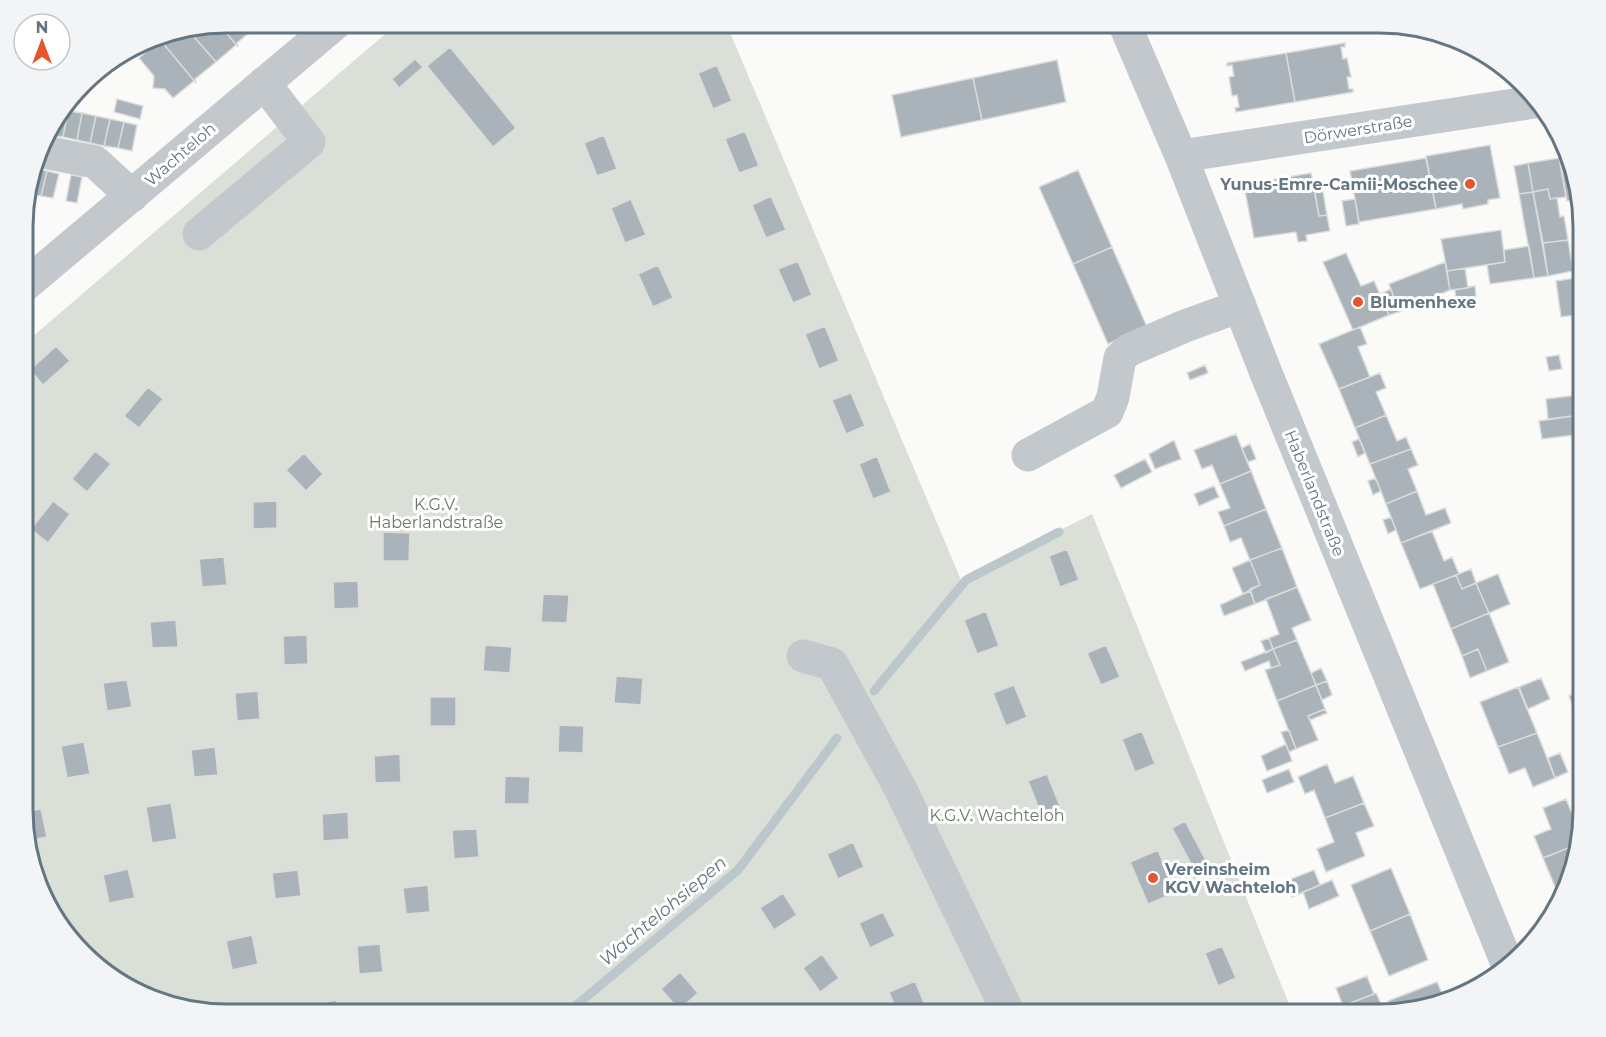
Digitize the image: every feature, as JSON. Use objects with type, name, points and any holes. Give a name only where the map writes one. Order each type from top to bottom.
[{"type":"street","name":"Wachteloh","points":[[33,278],[323,33]]},
{"type":"street","name":"Haberlandstraße","points":[[1129,33],[1181,156],[1505,957]]},
{"type":"street","points":[[199,234],[309,142],[264,83]]},
{"type":"street","name":"Dörwerstraße","points":[[1181,156],[1528,103]]},
{"type":"street","points":[[48,153],[95,162],[132,196]]},
{"type":"street","points":[[1028,455],[1107,412],[1113,396],[1120,358],[1129,350],[1240,306]]},
{"type":"street","points":[[803,656],[832,663],[900,788],[1004,1004]]},
{"type":"green space","name":"K.G.V. Haberlandstraße","points":[[386,33],[730,33],[961,580],[1092,514],[1289,1004],[227,1004],[189,1000],[165,994],[141,984],[109,964],[73,928],[53,896],[43,872],[37,848],[33,810],[33,336]]},
{"type":"building","points":[[226,33],[249,33],[237,43],[238,47]]},
{"type":"building","points":[[226,33],[238,47],[236,45],[216,62],[193,36]]},
{"type":"building","points":[[193,36],[216,62],[195,79],[196,83],[164,44]]},
{"type":"building","points":[[1345,43],[1345,47],[1341,47],[1343,59],[1347,58],[1351,77],[1347,77],[1349,89],[1353,89],[1353,92],[1295,102],[1286,53]]},
{"type":"building","points":[[164,44],[196,83],[194,81],[173,98],[165,89],[153,88],[154,76],[139,58],[147,51]]},
{"type":"building","points":[[450,47],[516,128],[493,147],[427,66]]},
{"type":"building","points":[[1286,53],[1295,102],[1236,112],[1235,108],[1239,107],[1237,95],[1232,96],[1229,77],[1234,76],[1232,65],[1227,66],[1227,63]]},
{"type":"building","points":[[415,59],[423,67],[399,88],[392,79]]},
{"type":"building","points":[[1057,60],[1066,102],[982,120],[973,78]]},
{"type":"building","points":[[717,65],[732,101],[713,109],[698,73]]},
{"type":"building","points":[[973,78],[982,120],[901,137],[892,95]]},
{"type":"building","points":[[117,99],[143,106],[140,119],[114,112]]},
{"type":"building","points":[[72,112],[82,113],[77,140],[63,137],[67,118]]},
{"type":"building","points":[[82,113],[96,116],[90,143],[77,140]]},
{"type":"building","points":[[96,116],[110,119],[104,146],[90,143]]},
{"type":"building","points":[[67,118],[63,137],[56,136]]},
{"type":"building","points":[[110,119],[124,122],[118,148],[104,146]]},
{"type":"building","points":[[124,122],[137,125],[132,151],[118,148]]},
{"type":"building","points":[[745,131],[759,166],[739,173],[725,139]]},
{"type":"building","points":[[604,135],[617,169],[597,176],[584,143]]},
{"type":"building","points":[[1490,145],[1500,198],[1488,200],[1488,204],[1463,209],[1462,204],[1436,209],[1426,156]]},
{"type":"building","points":[[1559,157],[1569,189],[1571,201],[1567,201]]},
{"type":"building","points":[[1426,158],[1436,209],[1359,222],[1350,171]]},
{"type":"building","points":[[1559,158],[1566,197],[1550,199],[1548,189],[1533,192],[1528,163]]},
{"type":"building","points":[[1528,163],[1533,192],[1519,194],[1514,166]]},
{"type":"building","points":[[42,170],[47,171],[41,196],[36,195]]},
{"type":"building","points":[[1078,170],[1112,247],[1073,264],[1039,187]]},
{"type":"building","points":[[47,171],[59,174],[53,198],[41,196]]},
{"type":"building","points":[[1311,173],[1319,216],[1327,215],[1330,231],[1306,235],[1307,241],[1298,242],[1296,232],[1254,238],[1245,191],[1252,183]]},
{"type":"building","points":[[71,175],[82,177],[77,203],[66,201]]},
{"type":"building","points":[[1322,186],[1327,215],[1319,216],[1314,187]]},
{"type":"building","points":[[1548,189],[1550,199],[1557,198],[1560,217],[1564,216],[1568,240],[1543,243],[1533,192]]},
{"type":"building","points":[[1533,192],[1548,276],[1534,278],[1519,194]]},
{"type":"building","points":[[771,196],[786,230],[766,238],[752,205]]},
{"type":"building","points":[[631,199],[646,235],[625,243],[611,208]]},
{"type":"building","points":[[1355,199],[1359,224],[1346,226],[1342,201]]},
{"type":"building","points":[[1501,230],[1505,262],[1447,271],[1441,239]]},
{"type":"building","points":[[1568,240],[1573,271],[1548,276],[1543,243]]},
{"type":"building","points":[[1529,246],[1534,278],[1490,284],[1487,265],[1505,262],[1504,250]]},
{"type":"building","points":[[1112,247],[1147,327],[1108,344],[1073,264]]},
{"type":"building","points":[[1346,253],[1361,286],[1374,281],[1389,315],[1353,330],[1323,262]]},
{"type":"building","points":[[798,261],[812,295],[793,303],[778,269]]},
{"type":"building","points":[[1445,262],[1450,290],[1399,312],[1389,284]]},
{"type":"building","points":[[658,265],[673,298],[653,307],[638,274]]},
{"type":"building","points":[[1465,268],[1468,288],[1450,290],[1447,271]]},
{"type":"building","points":[[1573,278],[1573,315],[1561,317],[1556,281]]},
{"type":"building","points":[[1475,286],[1476,297],[1456,300],[1455,290]]},
{"type":"building","points":[[1391,289],[1399,312],[1389,315],[1380,294]]},
{"type":"building","points":[[825,326],[839,361],[819,369],[805,334]]},
{"type":"building","points":[[1360,327],[1367,344],[1358,347],[1370,377],[1339,389],[1319,344]]},
{"type":"building","points":[[56,346],[70,361],[43,385],[33,373],[33,367]]},
{"type":"building","points":[[1559,355],[1562,369],[1549,371],[1546,357]]},
{"type":"building","points":[[1205,365],[1208,373],[1190,380],[1187,373]]},
{"type":"building","points":[[1380,373],[1386,388],[1376,392],[1386,415],[1355,428],[1339,389]]},
{"type":"building","points":[[148,387],[163,399],[139,428],[124,416]]},
{"type":"building","points":[[851,393],[865,426],[846,434],[832,400]]},
{"type":"building","points":[[1573,396],[1573,416],[1548,419],[1546,399]]},
{"type":"building","points":[[1386,415],[1397,441],[1406,437],[1411,449],[1370,464],[1355,428]]},
{"type":"building","points":[[1573,416],[1573,435],[1542,439],[1539,421]]},
{"type":"building","points":[[1236,434],[1251,471],[1220,484],[1212,465],[1202,469],[1194,450]]},
{"type":"building","points":[[1359,439],[1365,453],[1358,457],[1352,442]]},
{"type":"building","points":[[1174,440],[1181,459],[1155,469],[1149,454]]},
{"type":"building","points":[[1250,444],[1256,459],[1248,462],[1242,448]]},
{"type":"building","points":[[1411,449],[1418,465],[1408,469],[1417,491],[1386,504],[1370,464]]},
{"type":"building","points":[[95,451],[111,464],[87,492],[72,479]]},
{"type":"building","points":[[304,453],[323,474],[306,491],[286,470]]},
{"type":"building","points":[[877,456],[891,492],[873,499],[859,464]]},
{"type":"building","points":[[1145,459],[1152,472],[1121,488],[1114,475]]},
{"type":"building","points":[[1251,471],[1266,509],[1224,526],[1218,512],[1230,508],[1220,484]]},
{"type":"building","points":[[1375,478],[1381,491],[1373,495],[1368,481]]},
{"type":"building","points":[[1214,486],[1219,497],[1199,506],[1194,494]]},
{"type":"building","points":[[1417,491],[1426,515],[1445,508],[1451,523],[1401,543],[1386,504]]},
{"type":"building","points":[[53,501],[70,514],[48,543],[33,531],[33,526]]},
{"type":"building","points":[[277,501],[277,528],[253,529],[253,502]]},
{"type":"building","points":[[1266,509],[1282,548],[1250,560],[1241,538],[1230,542],[1224,526]]},
{"type":"building","points":[[1391,517],[1396,530],[1388,534],[1383,520]]},
{"type":"building","points":[[1432,531],[1444,561],[1452,557],[1459,574],[1420,589],[1401,543]]},
{"type":"building","points":[[383,532],[410,533],[409,561],[383,561]]},
{"type":"building","points":[[1282,548],[1297,587],[1255,604],[1250,589],[1260,585],[1250,560]]},
{"type":"building","points":[[1067,549],[1079,580],[1060,587],[1049,556]]},
{"type":"building","points":[[224,557],[227,585],[202,587],[199,559]]},
{"type":"building","points":[[1250,560],[1260,585],[1243,594],[1232,568]]},
{"type":"building","points":[[1471,569],[1476,583],[1462,589],[1456,575]]},
{"type":"building","points":[[1498,574],[1510,604],[1489,613],[1476,583]]},
{"type":"building","points":[[1456,575],[1462,589],[1476,583],[1489,613],[1451,629],[1433,584]]},
{"type":"building","points":[[358,581],[359,608],[334,609],[333,582]]},
{"type":"building","points":[[1297,587],[1311,620],[1292,628],[1297,640],[1273,649],[1269,638],[1279,634],[1266,599]]},
{"type":"building","points":[[1250,591],[1255,604],[1224,616],[1220,605]]},
{"type":"building","points":[[543,594],[569,595],[567,623],[541,622]]},
{"type":"building","points":[[986,611],[999,646],[977,654],[964,620]]},
{"type":"building","points":[[1489,613],[1509,662],[1487,671],[1478,649],[1462,656],[1451,629]]},
{"type":"building","points":[[176,620],[178,647],[152,648],[150,622]]},
{"type":"building","points":[[307,635],[308,664],[284,665],[283,636]]},
{"type":"building","points":[[1269,638],[1273,649],[1266,653],[1261,641]]},
{"type":"building","points":[[1297,640],[1316,685],[1277,701],[1265,670],[1280,665],[1273,649]]},
{"type":"building","points":[[485,645],[512,647],[510,673],[483,671]]},
{"type":"building","points":[[1106,645],[1120,677],[1101,685],[1087,653]]},
{"type":"building","points":[[1273,649],[1280,665],[1271,668],[1269,661],[1245,671],[1241,662]]},
{"type":"building","points":[[1478,649],[1487,671],[1470,678],[1462,656]]},
{"type":"building","points":[[1321,668],[1327,681],[1316,685],[1311,673]]},
{"type":"building","points":[[616,676],[643,678],[641,705],[614,703]]},
{"type":"building","points":[[1541,678],[1550,699],[1528,709],[1519,687]]},
{"type":"building","points":[[127,680],[132,707],[107,711],[103,683]]},
{"type":"building","points":[[1327,681],[1332,695],[1322,700],[1316,685]]},
{"type":"building","points":[[1014,685],[1027,717],[1006,726],[993,693]]},
{"type":"building","points":[[1316,685],[1325,709],[1308,716],[1318,740],[1296,749],[1277,701]]},
{"type":"building","points":[[1518,687],[1537,733],[1498,747],[1480,702]]},
{"type":"building","points":[[258,691],[260,719],[237,721],[235,693]]},
{"type":"building","points":[[1573,694],[1573,706],[1569,696]]},
{"type":"building","points":[[430,697],[456,697],[456,726],[430,726]]},
{"type":"building","points":[[1325,709],[1327,713],[1310,720],[1308,716]]},
{"type":"building","points":[[559,725],[584,726],[583,753],[558,752]]},
{"type":"building","points":[[1289,730],[1296,749],[1289,752],[1281,732]]},
{"type":"building","points":[[1142,731],[1155,764],[1135,772],[1122,739]]},
{"type":"building","points":[[1537,733],[1555,778],[1533,787],[1525,768],[1509,774],[1498,747]]},
{"type":"building","points":[[84,742],[90,774],[67,778],[61,746]]},
{"type":"building","points":[[1286,744],[1292,761],[1267,771],[1261,756]]},
{"type":"building","points":[[215,747],[218,775],[194,777],[191,750]]},
{"type":"building","points":[[1560,753],[1568,772],[1555,778],[1548,758]]},
{"type":"building","points":[[400,754],[401,782],[375,783],[374,756]]},
{"type":"building","points":[[1327,764],[1335,783],[1353,776],[1364,803],[1325,818],[1314,790],[1305,794],[1298,777]]},
{"type":"building","points":[[1289,769],[1294,782],[1267,793],[1262,780]]},
{"type":"building","points":[[1047,774],[1060,806],[1041,814],[1028,781]]},
{"type":"building","points":[[505,776],[530,777],[529,804],[504,804]]},
{"type":"building","points":[[1566,799],[1573,816],[1573,823],[1569,848],[1543,858],[1534,836],[1551,829],[1543,808]]},
{"type":"building","points":[[171,803],[177,839],[152,843],[146,807]]},
{"type":"building","points":[[1364,803],[1374,826],[1356,833],[1365,856],[1326,872],[1317,849],[1334,842],[1325,818]]},
{"type":"building","points":[[41,809],[47,837],[36,839],[33,810]]},
{"type":"building","points":[[348,812],[349,839],[323,841],[322,814]]},
{"type":"building","points":[[1185,821],[1210,868],[1197,875],[1172,828]]},
{"type":"building","points":[[477,829],[479,857],[454,859],[452,830]]},
{"type":"building","points":[[853,842],[864,867],[838,879],[827,854]]},
{"type":"building","points":[[1569,848],[1556,889],[1543,858]]},
{"type":"building","name":"Vereinsheim KGV Wachteloh","points":[[1158,850],[1175,893],[1148,904],[1130,862]]},
{"type":"building","points":[[1391,868],[1410,914],[1370,931],[1351,885]]},
{"type":"building","points":[[128,869],[135,898],[109,903],[103,875]]},
{"type":"building","points":[[298,870],[301,896],[275,899],[272,873]]},
{"type":"building","points":[[1314,870],[1320,885],[1292,897],[1286,881]]},
{"type":"building","points":[[1332,880],[1339,896],[1309,909],[1303,892]]},
{"type":"building","points":[[428,885],[430,912],[406,914],[403,888]]},
{"type":"building","points":[[783,893],[797,915],[774,930],[760,908]]},
{"type":"building","points":[[883,912],[895,936],[870,948],[859,923]]},
{"type":"building","points":[[1410,914],[1428,960],[1389,976],[1370,931]]},
{"type":"building","points":[[252,935],[258,964],[232,970],[226,941]]},
{"type":"building","points":[[380,944],[383,972],[359,974],[357,946]]},
{"type":"building","points":[[1222,946],[1236,978],[1218,986],[1205,953]]},
{"type":"building","points":[[822,954],[839,978],[820,992],[803,968]]},
{"type":"building","points":[[680,972],[698,993],[686,1004],[674,1004],[661,989]]},
{"type":"building","points":[[1367,976],[1374,994],[1342,1004],[1336,988]]},
{"type":"building","points":[[915,981],[925,1004],[894,1004],[889,992]]},
{"type":"building","points":[[1437,982],[1442,994],[1392,1004],[1388,1001]]},
{"type":"building","points":[[1376,993],[1381,1004],[1348,1004]]},
{"type":"building","points":[[336,1000],[337,1004],[317,1004]]},
{"type":"waterway","name":"Wachtelohsiepen","points":[[874,691],[966,580],[1059,532]]},
{"type":"waterway","name":"Wachtelohsiepen","points":[[578,1004],[738,870],[837,738]]},
{"type":"place","name":"Yunus-Emre-Camii-Moschee","points":[[1470,184]]},
{"type":"place","name":"Blumenhexe","points":[[1358,302]]},
{"type":"place","name":"Vereinsheim KGV Wachteloh","points":[[1153,878]]},
{"type":"park label","name":"K.G.V. Wachteloh","points":[[997,815]]}]
